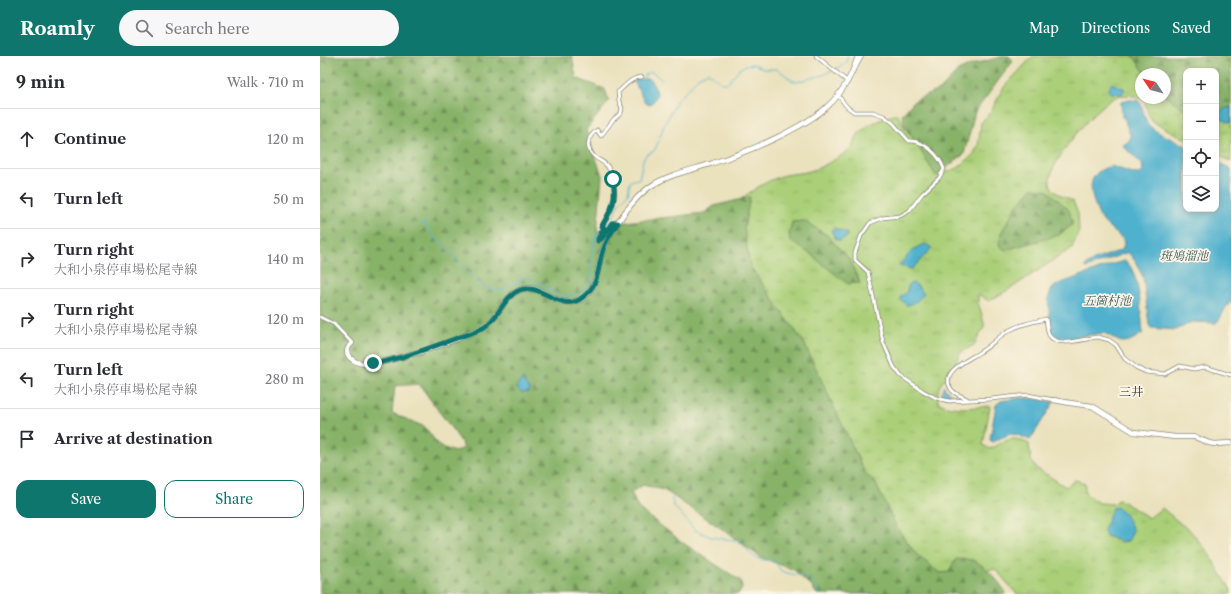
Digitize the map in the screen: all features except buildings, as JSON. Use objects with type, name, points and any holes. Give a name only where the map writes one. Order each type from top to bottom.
[{"type":"main road","points":[[352,343],[347,352],[351,359],[361,363],[383,362],[428,349],[488,325],[511,295],[518,290],[527,288],[534,289],[562,302],[574,302],[579,300],[588,293],[596,280],[603,249],[618,223],[635,199],[651,186],[673,176],[756,148],[816,116],[838,95],[848,82],[854,70],[858,56]]},
{"type":"main road","points":[[1054,400],[1092,406],[1134,432],[1175,437],[1195,437],[1215,444],[1231,443]]},
{"type":"street","points":[[816,56],[848,82]]},
{"type":"street","points":[[854,70],[862,56]]},
{"type":"street","points":[[618,223],[612,223],[602,238],[598,241],[604,228],[602,226],[611,211],[614,199],[614,185],[608,166],[590,152],[587,145],[592,134],[598,130],[601,136],[613,120],[622,112],[618,92],[632,80],[642,77]]},
{"type":"street","points":[[838,95],[847,107],[854,112],[873,112],[889,119],[909,141],[923,144],[936,156],[944,169],[942,175],[922,194],[909,211],[900,216],[882,218],[870,223],[861,236],[855,257],[856,260],[868,272],[884,342],[897,372],[912,384],[936,398],[949,401],[1028,395],[1054,400]]},
{"type":"street","points":[[320,317],[334,324],[352,343]]},
{"type":"street","points":[[968,400],[951,389],[949,384],[951,372],[956,367],[982,351],[1006,332],[1024,324],[1046,319],[1048,332],[1052,338],[1066,342],[1098,336],[1103,337],[1116,345],[1125,359],[1132,365],[1146,372],[1165,374],[1180,366],[1194,369],[1205,367],[1231,375]]},
{"type":"green space","points":[[320,56],[572,56],[576,78],[605,89],[609,101],[586,130],[602,176],[597,232],[625,222],[704,213],[714,206],[750,197],[744,229],[750,266],[804,343],[865,473],[875,482],[897,528],[916,554],[939,573],[949,572],[956,559],[972,560],[992,574],[1006,594],[817,594],[812,587],[794,570],[760,557],[725,531],[664,490],[643,485],[631,492],[638,508],[686,545],[741,581],[742,589],[738,594],[320,594]],"holes":[[[419,384],[460,440],[464,448],[455,452],[439,446],[425,427],[392,413],[395,386]]]},
{"type":"green space","points":[[1009,56],[1013,61],[975,112],[964,154],[936,176],[904,124],[902,115],[914,101],[941,89],[958,71],[971,65]]},
{"type":"green space","points":[[1033,56],[1144,56],[1155,68],[1135,68],[1135,97],[1124,95],[1118,96],[1109,101],[1087,121],[1065,148],[1057,162],[1050,183],[1053,190],[1073,201],[1078,214],[1079,231],[1072,248],[989,301],[978,294],[978,302],[984,327],[974,345],[960,353],[955,365],[949,370],[948,376],[939,388],[938,402],[949,407],[970,408],[990,406],[983,445],[990,449],[1005,441],[1013,439],[1029,444],[1031,460],[1036,468],[1066,487],[1075,480],[1085,483],[1085,493],[1099,503],[1114,504],[1119,499],[1149,518],[1162,508],[1182,525],[1188,528],[1207,551],[1231,590],[1231,594],[1017,594],[995,569],[970,573],[923,575],[719,218],[747,194],[771,180],[786,175],[813,170],[837,158],[849,149],[854,143],[856,137],[865,128],[886,117],[897,114],[906,130],[945,173],[958,168],[973,155],[978,146],[981,123],[991,111],[1004,87]]},
{"type":"green space","points":[[1133,56],[1231,56],[1231,113],[1219,114],[1219,68],[1183,68],[1183,108],[1171,100],[1171,68],[1142,68]]},
{"type":"green space","points":[[1231,66],[1231,162],[1219,155],[1219,82]]},
{"type":"green space","points":[[1171,82],[1183,87],[1183,137],[1153,122],[1145,104],[1171,104]]},
{"type":"green space","points":[[1032,188],[1047,190],[1069,210],[1073,224],[1059,235],[1005,250],[999,245],[1001,233],[1016,207]]},
{"type":"green space","points":[[804,221],[827,235],[849,259],[860,283],[848,284],[814,256],[790,241],[789,233],[792,222]]},
{"type":"water","points":[[638,79],[650,79],[657,92],[656,98],[650,105],[645,103],[634,81]]},
{"type":"water","points":[[1112,83],[1125,89],[1122,94],[1110,93],[1109,88]]},
{"type":"water","name":"斑鳩溜池","points":[[1135,100],[1135,104],[1141,104],[1147,122],[1151,127],[1183,144],[1183,212],[1219,212],[1219,163],[1231,169],[1231,302],[1216,323],[1192,322],[1176,330],[1151,328],[1149,325],[1143,277],[1135,261],[1128,252],[1086,268],[1085,266],[1094,260],[1122,250],[1124,244],[1123,239],[1107,226],[1099,215],[1091,189],[1091,184],[1095,175],[1104,168],[1111,166],[1135,174],[1140,174],[1143,171],[1142,164],[1123,145],[1128,142],[1131,137],[1125,119],[1122,117],[1121,102]]},
{"type":"water","points":[[1231,107],[1231,123],[1219,117],[1219,113],[1224,109]]},
{"type":"water","points":[[834,228],[847,233],[847,237],[839,241],[835,238],[831,230]]},
{"type":"water","points":[[926,244],[932,248],[912,269],[899,266],[914,249]]},
{"type":"water","name":"五箇村池","points":[[1125,261],[1130,266],[1137,284],[1143,333],[1126,342],[1119,341],[1103,333],[1069,338],[1056,337],[1051,331],[1048,298],[1052,289],[1056,285]]},
{"type":"water","points":[[913,283],[918,286],[924,294],[918,300],[906,305],[900,299],[901,296],[906,293],[909,284]]},
{"type":"water","points":[[522,380],[530,390],[529,392],[521,393],[516,387]]},
{"type":"water","points":[[944,386],[945,389],[953,396],[948,397],[941,394]]},
{"type":"water","points":[[1029,398],[1054,402],[1030,440],[1012,434],[1004,436],[993,442],[991,441],[996,405],[1001,401]]},
{"type":"water","points":[[1116,507],[1125,514],[1133,531],[1128,541],[1122,542],[1106,536],[1104,530],[1112,508]]},
{"type":"waterway","points":[[421,223],[424,223],[433,236],[449,250],[479,283],[485,287],[493,290],[501,290],[528,277],[559,295],[571,296],[580,293],[588,286],[596,235],[615,213],[619,203],[628,194],[630,182],[639,179],[643,160],[646,155],[654,151],[663,128],[677,100],[698,77],[708,72],[722,83],[728,83],[739,69],[746,65],[754,64],[763,69],[776,69],[796,82],[823,75],[844,65],[847,62],[847,56]]},
{"type":"waterway","points":[[644,79],[644,75],[652,72],[662,80]]},
{"type":"waterway","points":[[672,498],[673,505],[695,530],[711,537],[741,541],[754,557],[763,560],[774,560],[781,571],[809,579],[820,594]]},
{"type":"district","name":"三井","points":[[1131,392]]},
{"type":"route","points":[[373,363],[383,362],[428,349],[488,325],[511,295],[518,290],[527,288],[542,291],[556,300],[567,303],[583,298],[591,289],[596,280],[603,249],[618,223],[612,223],[602,238],[598,241],[604,228],[602,226],[611,211],[614,199],[613,179]]}]
